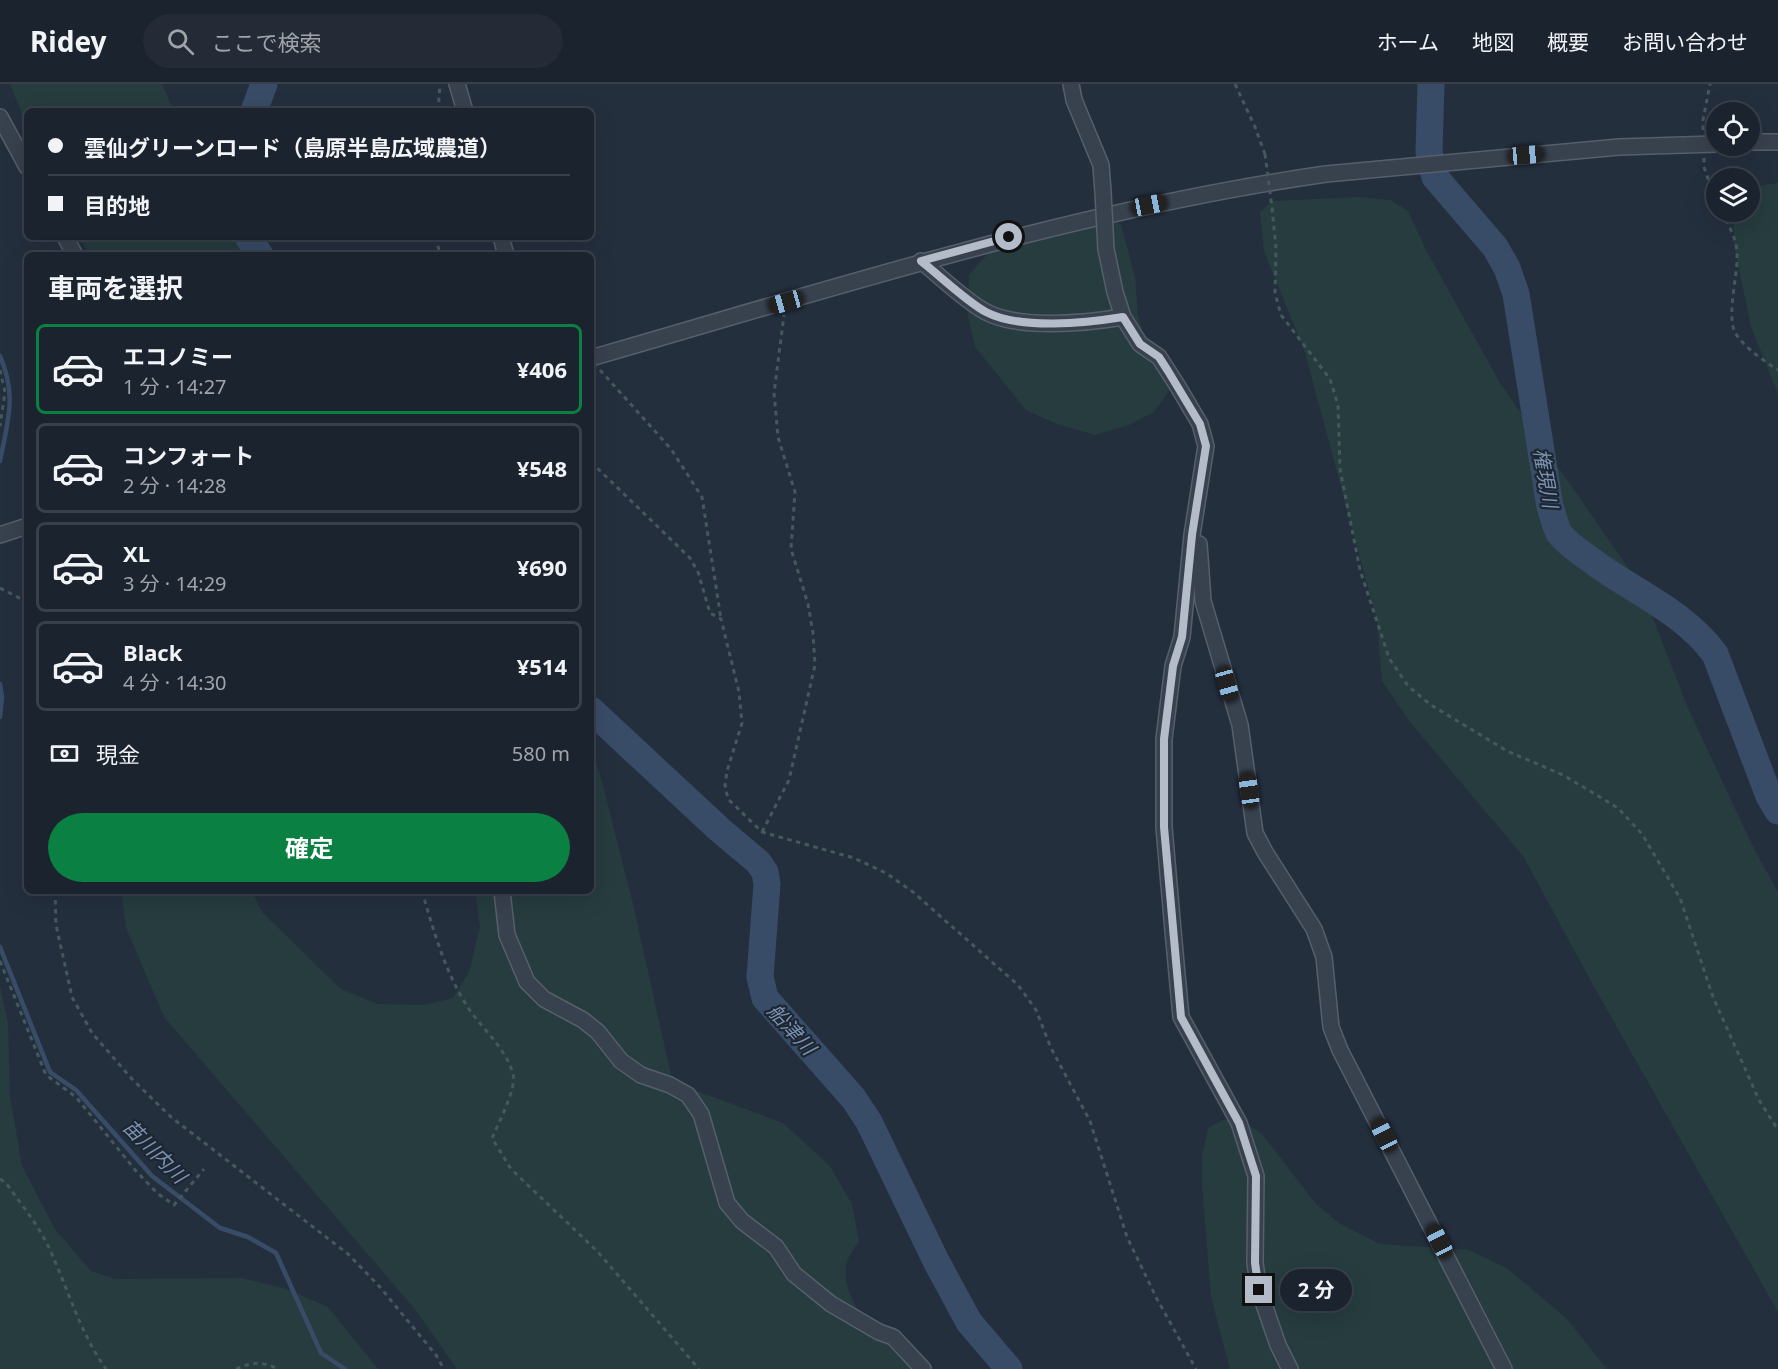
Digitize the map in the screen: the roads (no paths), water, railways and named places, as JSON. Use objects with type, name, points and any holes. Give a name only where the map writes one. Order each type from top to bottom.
[{"type":"street","points":[[457,84],[464,108]]},
{"type":"street","points":[[1071,84],[1074,100],[1101,165],[1106,249],[1123,317],[1140,344],[1159,357],[1200,424],[1206,446],[1192,535],[1182,637],[1173,666],[1164,739],[1164,827],[1181,1017],[1239,1123],[1256,1176],[1255,1263],[1259,1290],[1278,1345],[1290,1369]]},
{"type":"street","points":[[0,117],[24,161]]},
{"type":"street","points":[[595,363],[921,261],[1009,237],[1149,205],[1326,174],[1618,147],[1706,144]]},
{"type":"street","points":[[921,261],[987,313],[1024,323],[1089,323],[1123,317]]},
{"type":"street","points":[[0,535],[24,527]]},
{"type":"street","points":[[1192,535],[1198,543],[1203,601],[1240,725],[1255,833],[1264,852],[1314,929],[1324,957],[1331,1027],[1340,1050],[1504,1369]]},
{"type":"street","points":[[502,894],[507,935],[527,981],[544,999],[583,1020],[598,1032],[621,1061],[641,1075],[670,1085],[688,1095],[701,1114],[727,1203],[742,1221],[776,1247],[794,1274],[801,1280],[831,1304],[879,1332],[893,1337],[923,1369]]},
{"type":"waterway","name":"船津川","points":[[255,108],[264,84]]},
{"type":"waterway","name":"権現川","points":[[1431,84],[1429,152],[1435,177],[1495,247],[1507,268],[1516,294],[1550,507],[1559,533],[1581,553],[1689,626],[1715,654],[1769,796],[1778,811]]},
{"type":"waterway","name":"船津川","points":[[250,240],[258,252]]},
{"type":"waterway","name":"苗川内川","points":[[0,356],[10,396],[0,461]]},
{"type":"waterway","name":"苗川内川","points":[[0,684],[2,697],[0,717]]},
{"type":"waterway","name":"船津川","points":[[594,713],[720,830],[758,862],[765,872],[767,884],[760,977],[765,998],[854,1099],[869,1122],[936,1261],[969,1322],[1009,1369]]},
{"type":"waterway","name":"苗川内川","points":[[0,947],[50,1072],[76,1090],[152,1176],[220,1228],[248,1237],[276,1253],[321,1353],[345,1369]]}]
